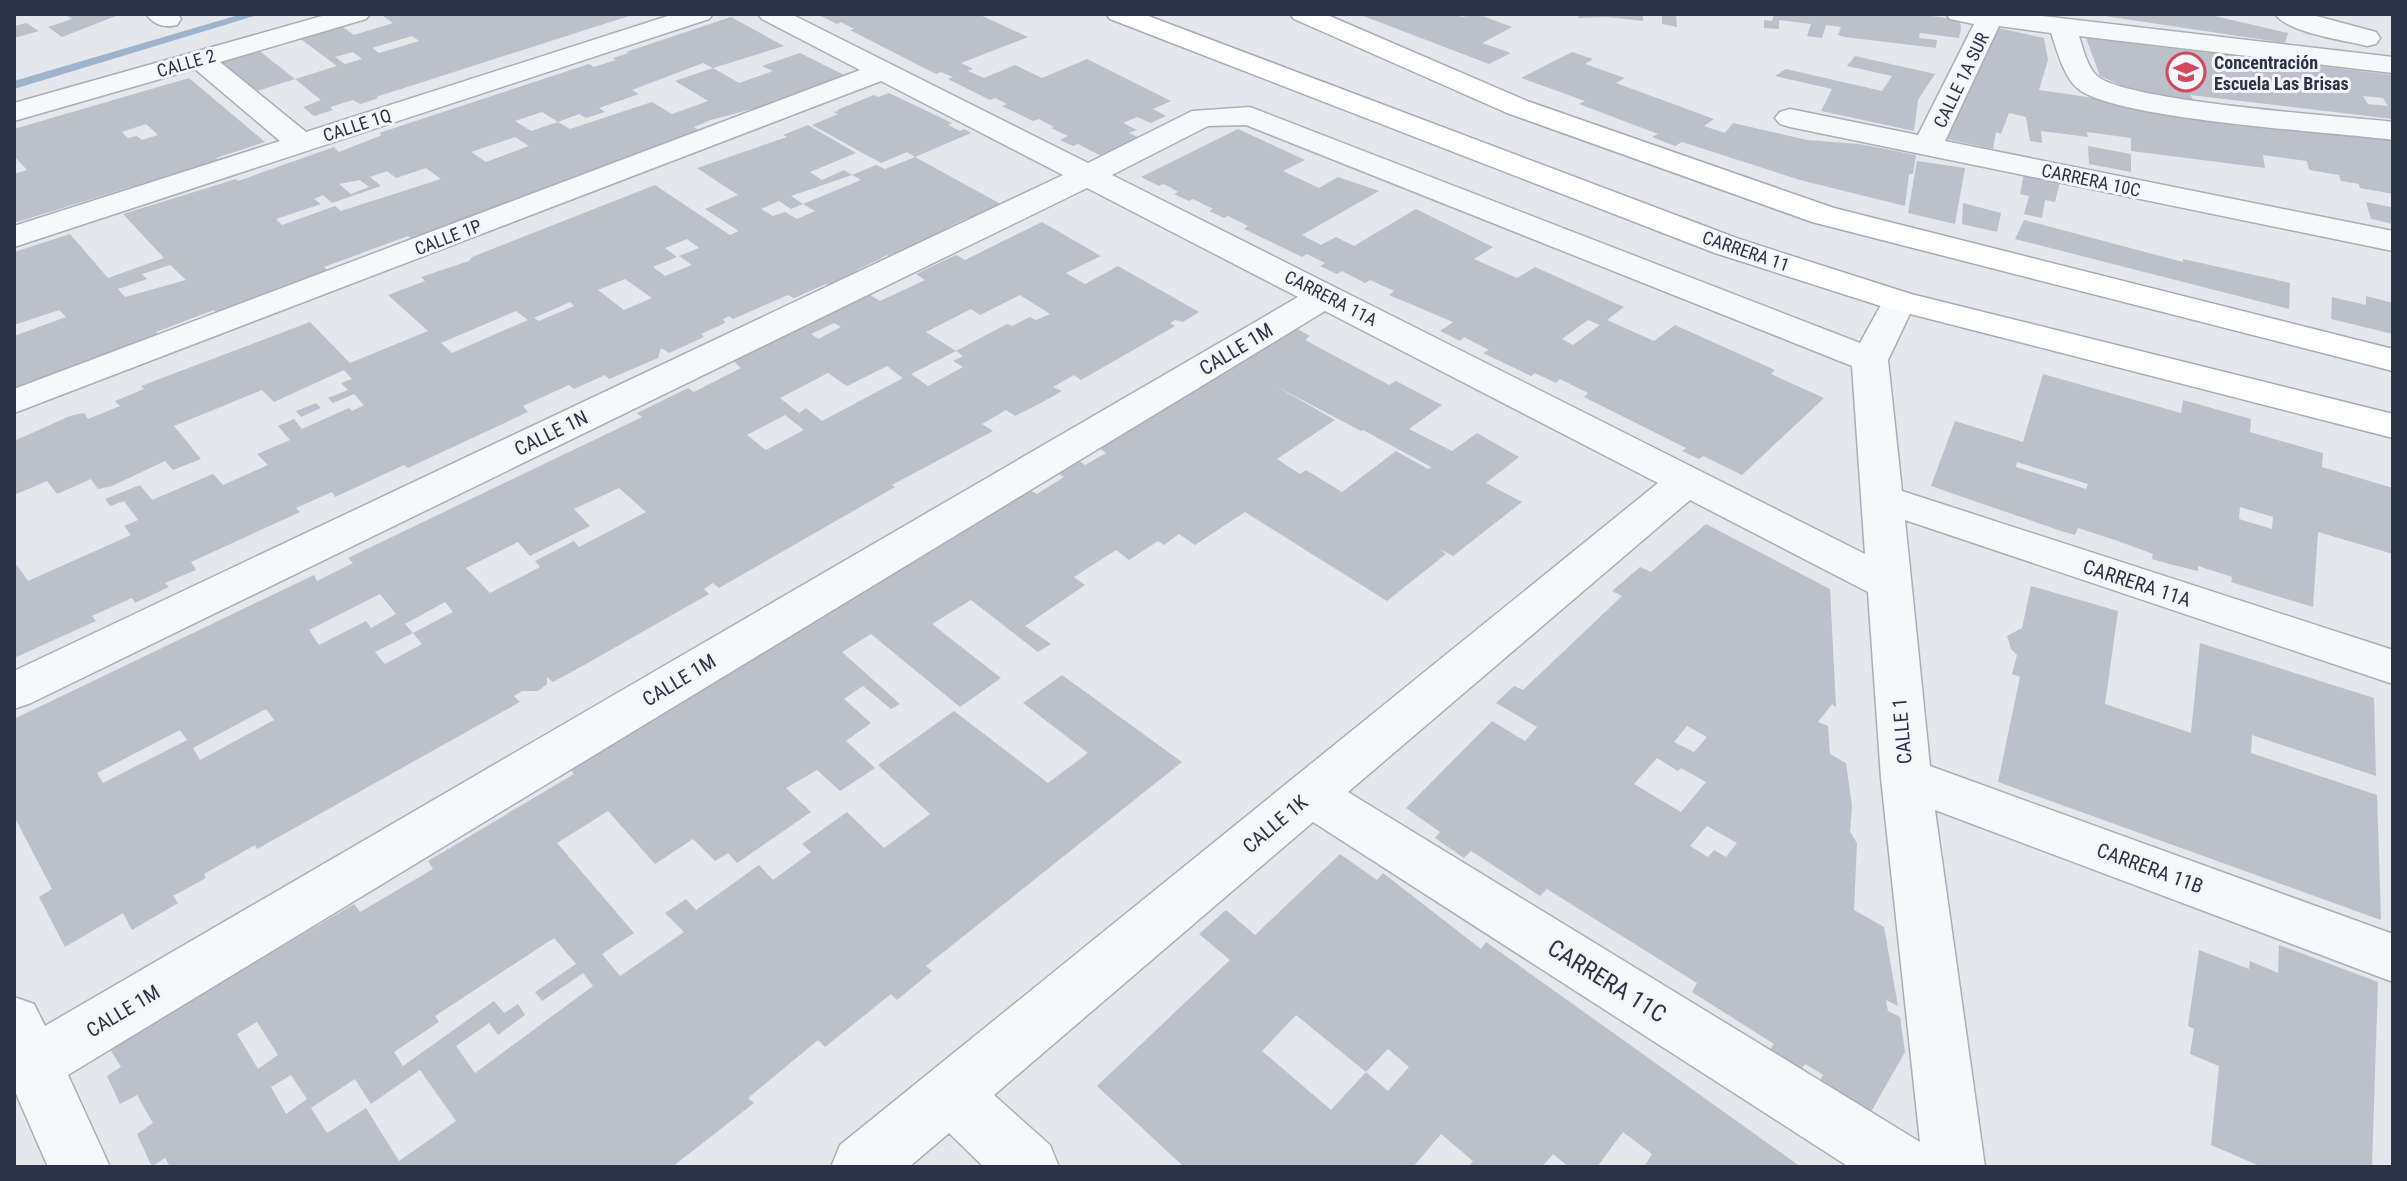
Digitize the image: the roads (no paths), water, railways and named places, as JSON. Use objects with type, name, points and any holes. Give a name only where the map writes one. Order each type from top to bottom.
[{"type":"main road","name":"CARRERA 11","points":[[1119,14],[1727,246],[1899,301],[2393,426]]},
{"type":"main road","points":[[1303,14],[1517,107],[1823,215],[2393,360]]},
{"type":"street","name":"CALLE 2","points":[[14,112],[357,14]]},
{"type":"street","name":"CALLE 1Q","points":[[14,237],[700,14]]},
{"type":"street","name":"CARRERA 11A","points":[[771,14],[1889,584]]},
{"type":"street","points":[[1959,14],[2393,65]]},
{"type":"street","points":[[2288,14],[2310,24],[2393,45]]},
{"type":"street","name":"CALLE 1A SUR","points":[[1928,146],[1992,16]]},
{"type":"street","points":[[2061,26],[2086,81],[2103,93],[2146,102],[2393,131]]},
{"type":"street","points":[[200,59],[301,143]]},
{"type":"street","name":"CALLE 1P","points":[[14,402],[883,71]]},
{"type":"street","name":"CALLE 1N","points":[[14,691],[1088,175],[1202,117],[1250,116],[1870,360]]},
{"type":"street","name":"CARRERA 10C","points":[[1790,118],[2393,241]]},
{"type":"street","name":"CALLE 1M","points":[[24,1044],[1325,296]]},
{"type":"street","points":[[1870,360],[1899,301]]},
{"type":"street","name":"CALLE 1","points":[[1870,360],[1906,778],[1954,1167]]},
{"type":"street","name":"CALLE 1K","points":[[862,1167],[1688,480]]},
{"type":"street","name":"CARRERA 11A","points":[[1881,498],[2393,667]]},
{"type":"street","name":"CARRERA 11B","points":[[1906,778],[2393,958]]},
{"type":"street","name":"CARRERA 11C","points":[[1310,794],[1904,1167]]},
{"type":"street","points":[[24,1044],[79,1167]]},
{"type":"street","points":[[950,1094],[1028,1167]]},
{"type":"waterway","points":[[14,85],[255,14]]},
{"type":"place","name":"Concentración Escuela Las Brisas","points":[[2186,72]]}]
